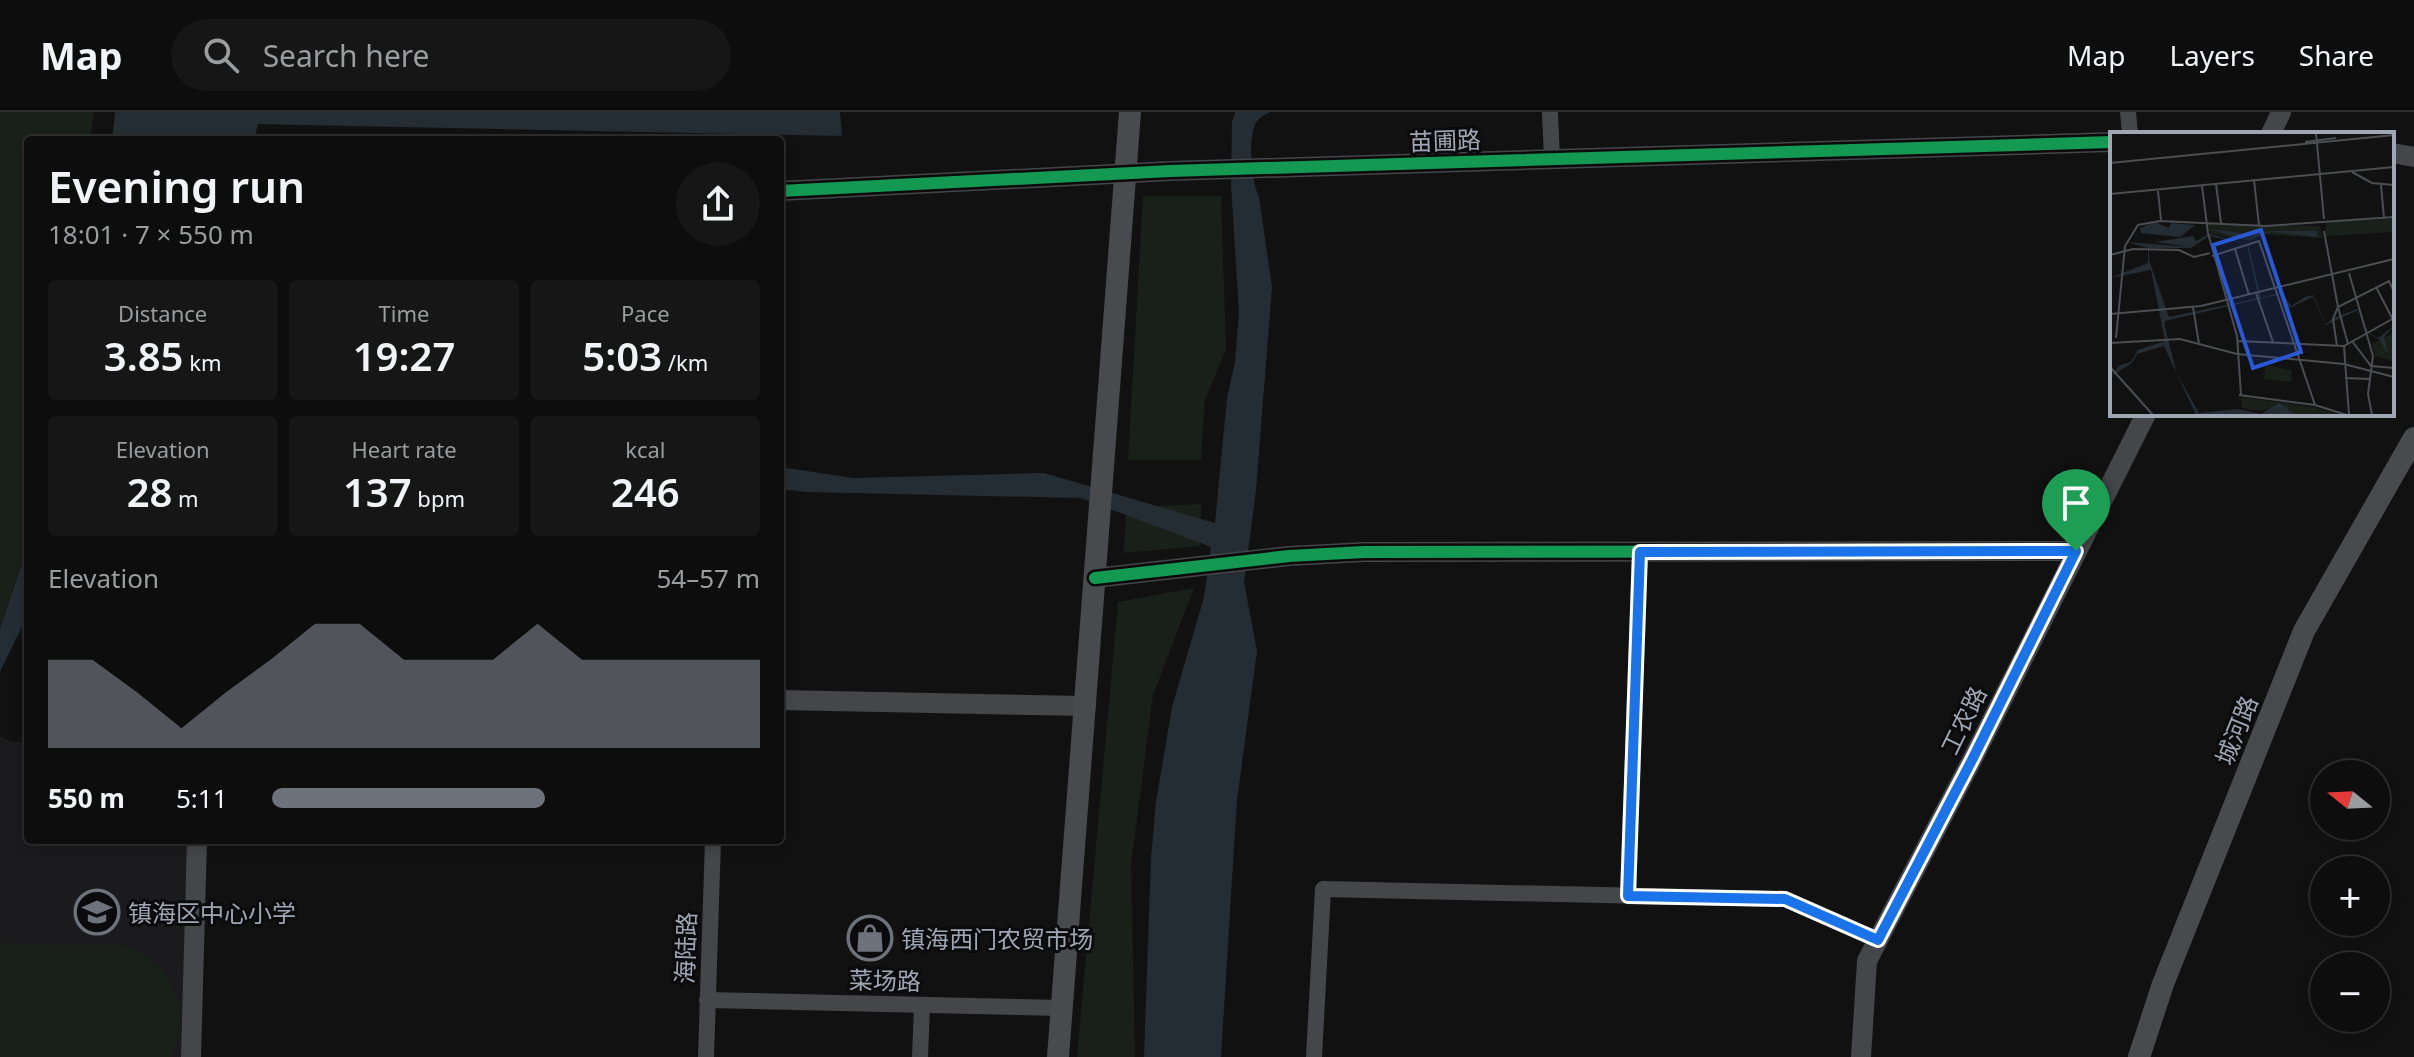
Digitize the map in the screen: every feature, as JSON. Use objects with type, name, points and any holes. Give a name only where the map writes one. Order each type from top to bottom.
[{"type":"main road","points":[[1058,1057],[1130,112]]},
{"type":"main road","name":"城河路","points":[[2139,1057],[2163,984],[2304,631],[2414,438]]},
{"type":"street","points":[[1550,112],[1552,159]]},
{"type":"street","points":[[2128,112],[2130,132]]},
{"type":"street","points":[[2272,132],[2281,112]]},
{"type":"street","name":"苗圃路","points":[[784,191],[1123,174],[2110,142]]},
{"type":"street","points":[[2394,153],[2414,157]]},
{"type":"street","name":"工农路","points":[[1861,1057],[1867,961],[2145,416]]},
{"type":"street","points":[[1095,578],[1364,552],[2076,551]]},
{"type":"street","points":[[1628,896],[1640,552]]},
{"type":"street","points":[[784,700],[1086,706]]},
{"type":"street","points":[[191,1057],[197,844]]},
{"type":"street","name":"海陆路","points":[[706,1057],[713,844]]},
{"type":"street","points":[[1314,1057],[1323,889],[1785,899],[1878,940]]},
{"type":"street","name":"菜场路","points":[[707,1000],[1062,1008]]},
{"type":"street","points":[[920,1057],[922,1005]]},
{"type":"shaded area","points":[[0,112],[94,112],[91,136],[24,136],[24,555],[0,629]]},
{"type":"shaded area","points":[[115,112],[840,112],[842,136],[258,124],[255,136],[112,136]]},
{"type":"shaded area","points":[[1235,112],[1270,112],[1255,125],[1251,151],[1272,287],[1256,490],[1244,582],[1257,651],[1237,800],[1221,1057],[1144,1057],[1156,802],[1172,707],[1204,597],[1211,547],[1081,498],[806,492],[784,489],[784,468],[853,478],[1044,473],[1215,523],[1239,313],[1231,185],[1232,122]]},
{"type":"shaded area","points":[[1143,196],[1221,196],[1226,349],[1205,400],[1201,460],[1128,460]]},
{"type":"shaded area","points":[[1201,504],[1200,546],[1124,553],[1126,507]]},
{"type":"shaded area","points":[[24,560],[24,622],[0,672],[0,629]]},
{"type":"shaded area","points":[[1194,588],[1153,695],[1131,865],[1135,1057],[1077,1057],[1118,602]]},
{"type":"shaded area","name":"镇海区中心小学","points":[[0,736],[9,741],[24,743],[24,844],[197,844],[191,1057],[0,1057]]},
{"type":"shaded area","points":[[0,943],[123,946],[147,957],[160,967],[169,980],[179,1008],[179,1024],[171,1057],[0,1057]]},
{"type":"cycle path","points":[[784,191],[1170,171],[2110,142]]},
{"type":"cycle path","points":[[1095,578],[1289,556],[1364,552],[2076,551]]},
{"type":"place","name":"镇海区中心小学","points":[[97,912]]},
{"type":"place","name":"镇海西门农贸市场","points":[[870,938]]},
{"type":"route","points":[[2076,551],[1878,940],[1785,899],[1628,896],[1640,552],[2076,551]]}]
